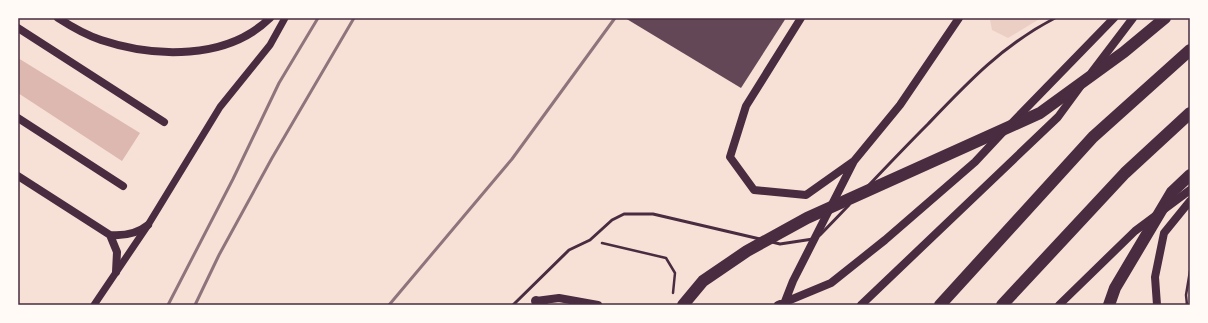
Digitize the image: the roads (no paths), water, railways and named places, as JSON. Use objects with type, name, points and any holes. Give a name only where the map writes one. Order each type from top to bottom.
[{"type":"highway","points":[[683,305],[703,281],[747,251],[807,218],[1040,113],[1124,52],[1165,18]]},
{"type":"highway","points":[[940,305],[1093,137],[1190,50]]},
{"type":"highway","points":[[1002,305],[1125,173],[1190,113]]},
{"type":"highway","points":[[1109,305],[1115,288],[1172,192],[1190,175]]},
{"type":"main road","points":[[58,18],[88,35],[113,44],[138,49],[174,51],[207,49],[235,41],[261,27],[270,18]]},
{"type":"main road","points":[[801,18],[746,106],[730,157],[754,190],[806,195],[854,161]]},
{"type":"main road","points":[[784,305],[793,281],[854,161],[900,105],[959,18]]},
{"type":"main road","points":[[778,305],[831,283],[885,240],[975,162],[1114,18]]},
{"type":"main road","points":[[861,305],[953,219],[1058,117],[1133,18]]},
{"type":"main road","points":[[18,28],[164,122]]},
{"type":"main road","points":[[18,118],[123,186]]},
{"type":"main road","points":[[18,176],[110,235],[136,232],[148,225]]},
{"type":"main road","points":[[1059,305],[1135,232],[1190,190]]},
{"type":"main road","points":[[1157,305],[1155,277],[1164,233],[1190,201]]},
{"type":"main road","points":[[110,235],[117,252],[116,272]]},
{"type":"main road","points":[[539,303],[559,298],[598,305]]},
{"type":"street","points":[[94,305],[148,225],[220,107],[270,45],[285,18]]},
{"type":"lane","points":[[513,305],[570,250],[590,240],[612,220],[624,214],[653,214],[780,244],[816,238],[984,66],[1031,30],[1056,18]]},
{"type":"railway","points":[[168,305],[233,179],[279,83],[318,18]]},
{"type":"railway","points":[[195,305],[219,255],[272,158],[354,18]]},
{"type":"railway","points":[[389,305],[512,159],[615,18]]}]
